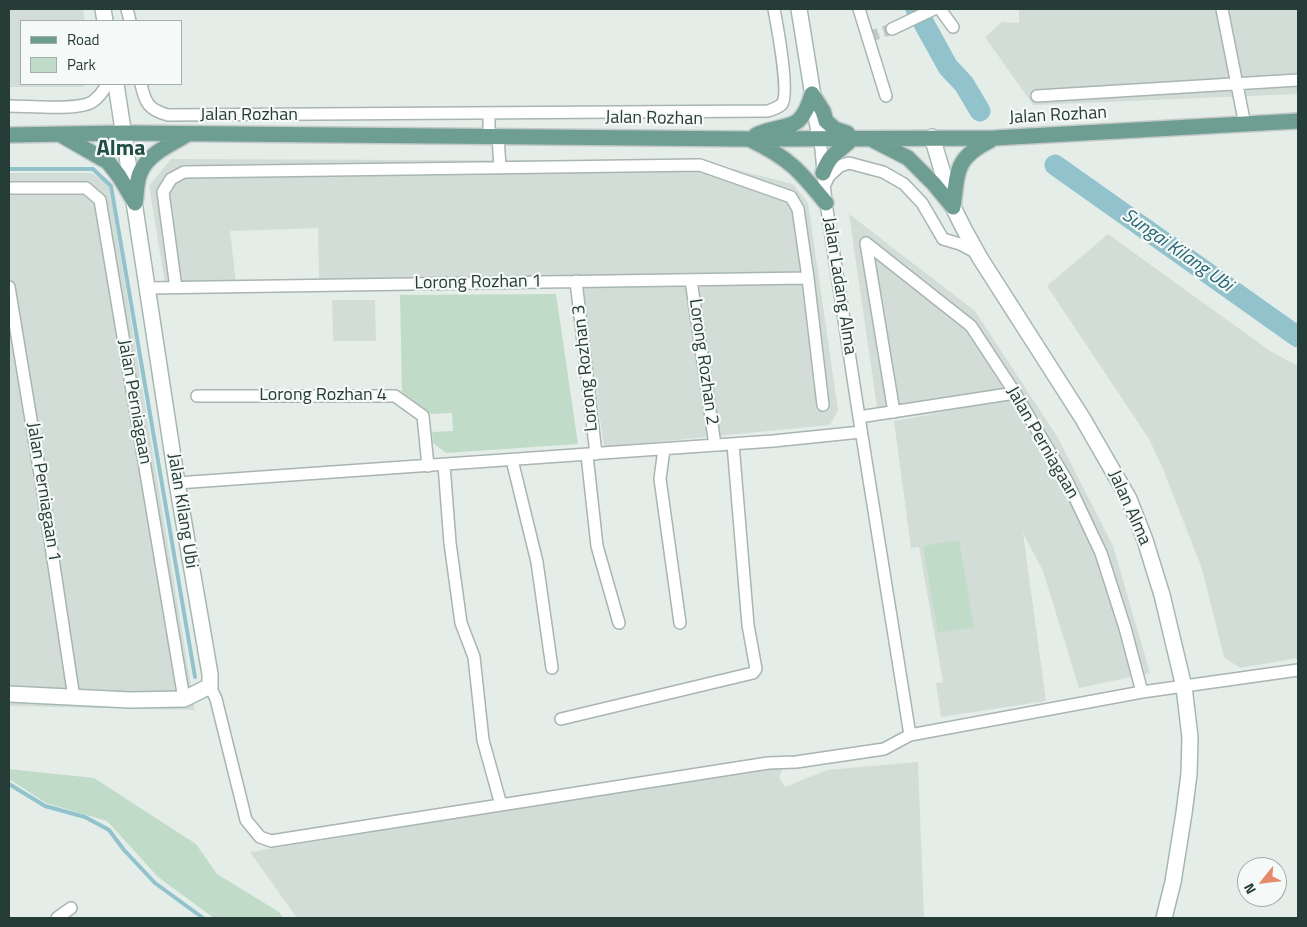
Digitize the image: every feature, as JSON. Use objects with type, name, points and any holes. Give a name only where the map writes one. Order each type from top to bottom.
[{"type":"main road","points":[[799,9],[820,139]]},
{"type":"main road","name":"Jalan Kilang Ubi","points":[[116,85],[177,483],[210,674],[210,686]]},
{"type":"main road","points":[[812,94],[823,111],[826,121],[835,129],[847,133],[852,139],[833,154],[824,179]]},
{"type":"main road","points":[[748,139],[775,128],[796,124],[808,108],[812,94]]},
{"type":"main road","name":"Jalan Rozhan","points":[[9,135],[188,134],[748,139],[994,138],[1298,122]]},
{"type":"main road","points":[[60,134],[108,162],[135,203]]},
{"type":"main road","points":[[135,203],[140,173],[147,161],[188,134]]},
{"type":"main road","points":[[871,138],[908,158],[934,184],[953,207]]},
{"type":"main road","name":"Jalan Alma","points":[[932,138],[953,207],[977,253],[1083,419],[1129,499],[1145,540],[1162,595],[1184,687],[1190,737],[1189,774],[1173,882],[1164,918]]},
{"type":"main road","points":[[953,207],[958,172],[962,163],[975,148],[994,138]]},
{"type":"main road","points":[[748,139],[774,151],[786,160],[806,179],[826,203]]},
{"type":"main road","points":[[9,694],[130,700],[184,699],[210,686]]},
{"type":"street","name":"Jalan Rozhan","points":[[141,85],[143,95],[149,105],[156,112],[168,115],[768,111],[777,108],[781,104],[786,90],[774,9]]},
{"type":"street","points":[[858,9],[886,96]]},
{"type":"street","points":[[892,29],[935,9],[953,27]]},
{"type":"street","points":[[1222,9],[1245,125]]},
{"type":"street","name":"Jalan Rozhan","points":[[1037,96],[1298,80]]},
{"type":"street","points":[[9,106],[84,105],[92,102],[99,96],[106,85]]},
{"type":"street","points":[[489,113],[500,168]]},
{"type":"street","name":"Jalan Ladang Alma","points":[[820,139],[826,203],[910,735]]},
{"type":"street","points":[[824,179],[840,166],[848,163],[883,172],[904,184],[922,203],[943,239],[960,244],[977,253]]},
{"type":"street","points":[[176,288],[163,192],[171,179],[184,172],[700,165],[791,198],[798,209],[824,405]]},
{"type":"street","name":"Jalan Perniagaan","points":[[9,188],[86,188],[100,200],[184,699]]},
{"type":"street","name":"Jalan Perniagaan","points":[[894,412],[866,243],[971,326],[1015,393],[1067,482],[1101,553],[1142,692]]},
{"type":"street","name":"Lorong Rozhan 1","points":[[147,288],[808,278]]},
{"type":"street","name":"Lorong Rozhan 2","points":[[691,280],[715,445]]},
{"type":"street","name":"Lorong Rozhan 3","points":[[576,282],[597,546],[619,623]]},
{"type":"street","name":"Jalan Perniagaan 1","points":[[9,294],[42,486],[74,698]]},
{"type":"street","points":[[859,417],[1015,393]]},
{"type":"street","name":"Lorong Rozhan 4","points":[[197,396],[395,396],[423,416],[428,466]]},
{"type":"street","points":[[177,483],[733,444],[861,432]]},
{"type":"street","points":[[561,719],[753,673],[756,669],[748,625],[733,444]]},
{"type":"street","points":[[664,449],[660,479],[680,623]]},
{"type":"street","points":[[512,460],[537,562],[552,668]]},
{"type":"street","points":[[444,465],[450,543],[460,623],[474,657],[483,740],[501,805]]},
{"type":"street","points":[[210,686],[216,700],[246,820],[260,837],[270,841],[768,763],[796,762],[884,749],[910,735],[1142,692],[1298,670]]},
{"type":"street","points":[[57,918],[71,908]]},
{"type":"shaded area","points":[[9,9],[83,9],[85,20],[20,20],[20,85],[85,85],[83,87],[9,87]]},
{"type":"shaded area","points":[[1019,9],[1298,9],[1298,94],[1033,105],[985,37],[1002,22],[1019,23]]},
{"type":"shaded area","points":[[171,159],[701,161],[793,184],[808,203],[838,410],[830,425],[604,447],[580,275],[319,279],[318,228],[230,231],[236,282],[165,283],[149,186]]},
{"type":"shaded area","points":[[9,173],[92,173],[109,185],[195,710],[9,706]]},
{"type":"shaded area","points":[[849,214],[975,311],[1058,438],[1113,546],[1150,673],[1079,688],[1043,571],[1023,533],[1046,701],[941,717],[936,683],[943,682],[919,547],[911,548],[894,421],[945,412],[879,421]]},
{"type":"shaded area","points":[[1108,234],[1270,351],[1298,366],[1298,658],[1240,668],[1224,657],[1202,569],[1163,469],[1149,439],[1047,286]]},
{"type":"shaded area","points":[[332,300],[375,300],[376,341],[333,341]]},
{"type":"shaded area","points":[[918,762],[924,918],[297,918],[250,852],[784,765],[779,778],[785,787],[827,770]]},
{"type":"green space","points":[[556,294],[578,444],[446,453],[433,443],[432,432],[453,431],[452,413],[431,414],[402,392],[400,295]]},
{"type":"green space","points":[[959,540],[974,627],[938,633],[923,546]]},
{"type":"green space","points":[[9,769],[94,778],[196,844],[217,874],[279,912],[283,918],[214,918],[158,877],[107,821],[46,803],[9,779]]},
{"type":"waterway","name":"Sungai Kilang Ubi","points":[[916,9],[948,67],[964,84],[980,111]]},
{"type":"waterway","name":"Sungai Kilang Ubi","points":[[1055,165],[1298,337]]},
{"type":"waterway","points":[[9,169],[93,169],[111,186],[195,677]]},
{"type":"waterway","points":[[9,784],[45,806],[85,817],[109,830],[124,850],[155,883],[203,918]]},
{"type":"tunnel","points":[[868,37],[892,29]]},
{"type":"district","name":"Alma","points":[[121,150]]}]
